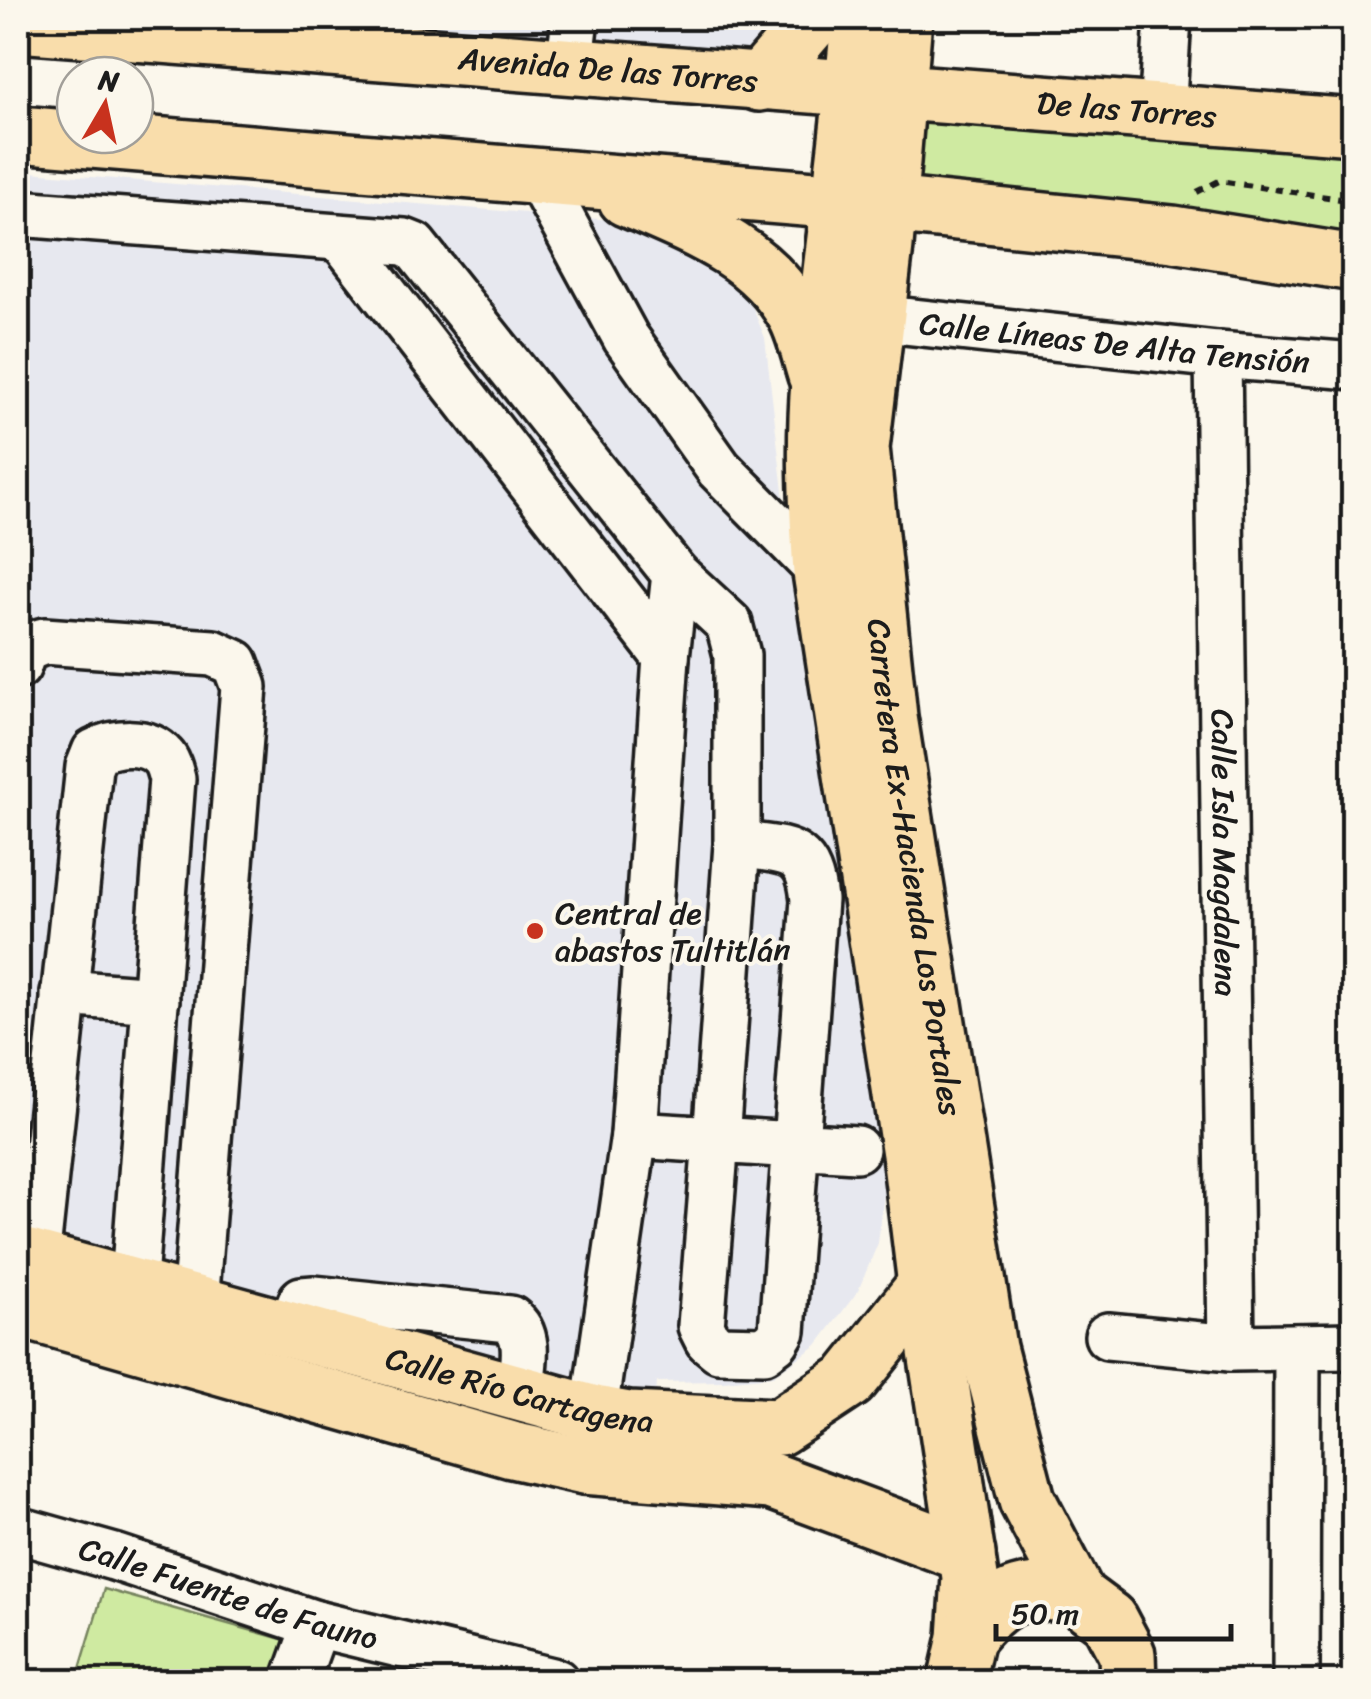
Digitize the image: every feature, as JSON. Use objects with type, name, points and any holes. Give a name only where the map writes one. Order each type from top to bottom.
[{"type":"main road","points":[[758,83],[815,18]]},
{"type":"main road","name":"Carretera Ex-Hacienda Los Portales","points":[[858,18],[876,92]]},
{"type":"main road","name":"Carretera Ex-Hacienda Los Portales","points":[[866,719],[820,572],[816,487],[819,384],[865,203],[876,92],[904,18]]},
{"type":"main road","name":"Avenida De las Torres","points":[[18,24],[572,43],[758,83],[876,92]]},
{"type":"main road","name":"De las Torres","points":[[876,92],[1354,127]]},
{"type":"main road","points":[[18,134],[865,203],[1173,234],[1354,263]]},
{"type":"main road","points":[[562,178],[717,238],[773,281],[797,318],[819,384]]},
{"type":"main road","name":"Carretera Ex-Hacienda Los Portales","points":[[865,203],[876,318],[861,448],[866,719],[950,1283],[970,1577],[955,1668]]},
{"type":"main road","name":"Calle Río Cartagena","points":[[24,1275],[512,1450],[590,1440],[771,1480],[966,1554]]},
{"type":"main road","points":[[771,1480],[780,1427],[850,1380],[950,1283]]},
{"type":"main road","name":"Carretera Ex-Hacienda Los Portales","points":[[950,1283],[988,1348],[1027,1500],[1078,1598],[1109,1620],[1127,1654],[1128,1682]]},
{"type":"main road","name":"Calle Río Cartagena","points":[[131,1314],[194,1304],[520,1395],[590,1440]]},
{"type":"main road","name":"Calle Río Cartagena","points":[[590,1440],[629,1420],[780,1427]]},
{"type":"main road","points":[[955,1668],[986,1612],[1014,1596],[1046,1590],[1078,1598]]},
{"type":"street","points":[[1162,113],[1168,18]]},
{"type":"street","points":[[562,178],[626,338],[720,469],[820,572]]},
{"type":"street","points":[[18,213],[404,242],[414,246],[676,574],[729,624],[737,655],[737,844],[701,1326],[708,1340],[719,1349],[764,1350],[776,1342],[782,1331],[814,900],[810,872],[796,854],[737,844]]},
{"type":"street","points":[[341,238],[666,657]]},
{"type":"street","name":"Calle Líneas De Alta Tensión","points":[[876,318],[1354,366]]},
{"type":"street","name":"Calle Isla Magdalena","points":[[1218,355],[1231,1348]]},
{"type":"street","points":[[590,1440],[634,1136],[666,657],[676,574]]},
{"type":"street","points":[[18,666],[24,649],[44,641],[214,654],[235,663],[244,687],[194,1304]]},
{"type":"street","points":[[24,1275],[64,993],[89,767],[95,752],[110,744],[148,746],[165,758],[172,779],[131,1314]]},
{"type":"street","points":[[64,993],[156,1000]]},
{"type":"street","points":[[634,1136],[856,1148]]},
{"type":"street","points":[[1108,1336],[1231,1348],[1354,1346]]},
{"type":"street","points":[[1296,1682],[1297,1347]]},
{"type":"street","name":"Calle Fuente de Fauno","points":[[18,1530],[114,1557],[316,1624],[556,1682]]},
{"type":"street","points":[[295,1682],[316,1624]]},
{"type":"path","points":[[1219,181],[1354,201]]},
{"type":"shaded area","points":[[254,18],[794,18],[738,68]]},
{"type":"shaded area","points":[[18,171],[623,221],[720,265],[750,301],[765,338],[792,568],[885,1186],[878,1243],[858,1291],[817,1345],[773,1376],[657,1382],[654,1418],[18,1250]]},
{"type":"green space","points":[[922,121],[1353,154],[1353,238],[914,188]]},
{"type":"green space","points":[[104,1589],[296,1643],[283,1681],[76,1682]]},
{"type":"place","name":"Central de abastos Tultitlán","points":[[535,931]]}]
